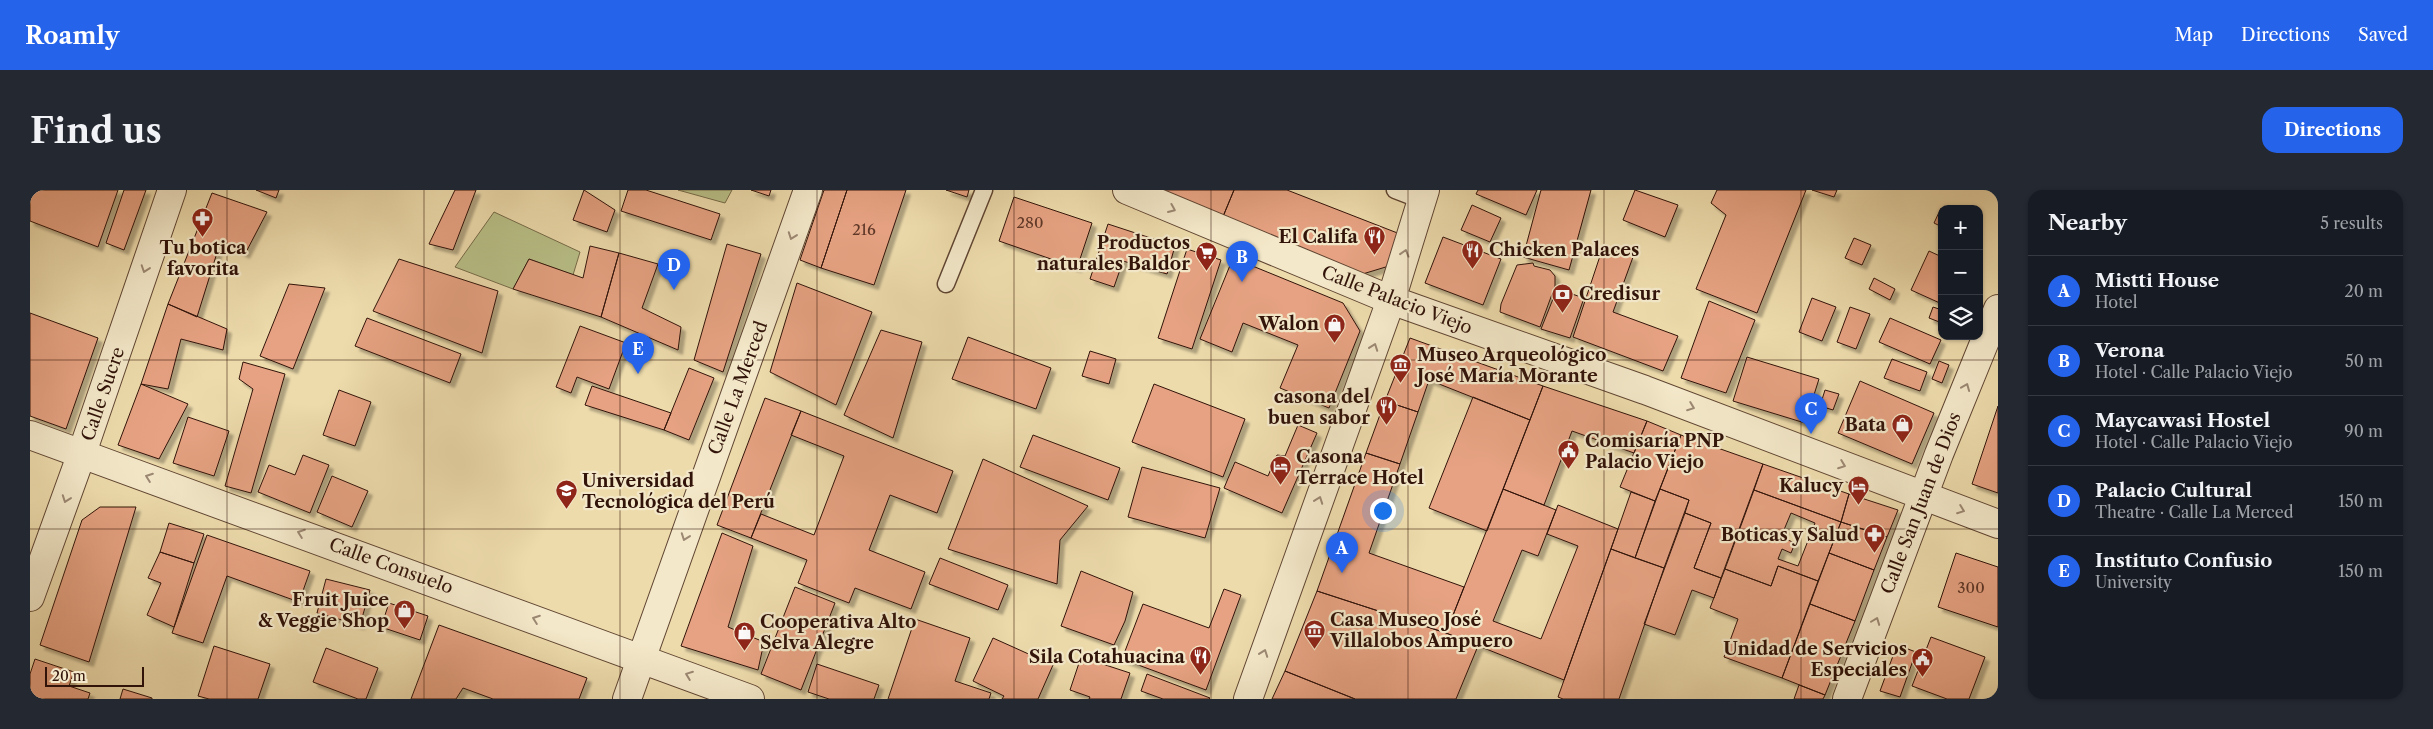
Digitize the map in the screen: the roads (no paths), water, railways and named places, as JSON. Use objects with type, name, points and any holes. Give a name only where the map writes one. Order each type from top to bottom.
[{"type":"street","name":"Calle Sucre","points":[[30,597],[82,453],[172,190]]},
{"type":"street","name":"Calle La Merced","points":[[627,699],[808,190]]},
{"type":"street","name":"Calle Palacio Viejo","points":[[1127,190],[1391,300],[1645,390],[1998,524]]},
{"type":"street","points":[[1248,699],[1391,300],[1423,195]]},
{"type":"street","name":"Calle San Juan de Dios","points":[[1847,699],[1923,495],[1998,309]]},
{"type":"street","name":"Calle Consuelo","points":[[30,435],[750,699]]},
{"type":"lane","points":[[946,284],[984,190]]},
{"type":"lane","points":[[1395,190],[1423,195]]},
{"type":"place","name":"Tu botica favorita","points":[[203,237]]},
{"type":"place","name":"El Califa","points":[[1374,256]]},
{"type":"place","name":"Chicken Palaces","points":[[1473,269]]},
{"type":"place","name":"Productos naturales Baldor","points":[[1206,272]]},
{"type":"place","name":"Verona","points":[[1242,282]]},
{"type":"place","name":"Palacio Cultural","points":[[674,290]]},
{"type":"place","name":"Credisur","points":[[1563,313]]},
{"type":"place","name":"Walon","points":[[1335,343]]},
{"type":"place","name":"Instituto Confusio","points":[[638,374]]},
{"type":"place","name":"Museo Arqueológico José María Morante","points":[[1401,384]]},
{"type":"place","name":"casona del buen sabor","points":[[1386,426]]},
{"type":"place","name":"Maycawasi Hostel","points":[[1811,434]]},
{"type":"place","name":"Bata","points":[[1902,444]]},
{"type":"place","name":"Comisaría PNP Palacio Viejo","points":[[1569,470]]},
{"type":"place","name":"Casona Terrace Hotel","points":[[1280,486]]},
{"type":"place","name":"Kalucy","points":[[1859,505]]},
{"type":"place","name":"Universidad Tecnológica del Perú","points":[[566,510]]},
{"type":"place","name":"Boticas y Salud","points":[[1875,554]]},
{"type":"place","name":"Mistti House","points":[[1342,573]]},
{"type":"place","name":"Fruit Juice & Veggie Shop","points":[[405,629]]},
{"type":"place","name":"Casa Museo José Villalobos Ampuero","points":[[1314,649]]},
{"type":"place","name":"Cooperativa Alto Selva Alegre","points":[[744,651]]},
{"type":"place","name":"Sila Cotahuacina","points":[[1201,676]]},
{"type":"place","name":"Unidad de Servicios Especiales","points":[[1923,678]]}]
